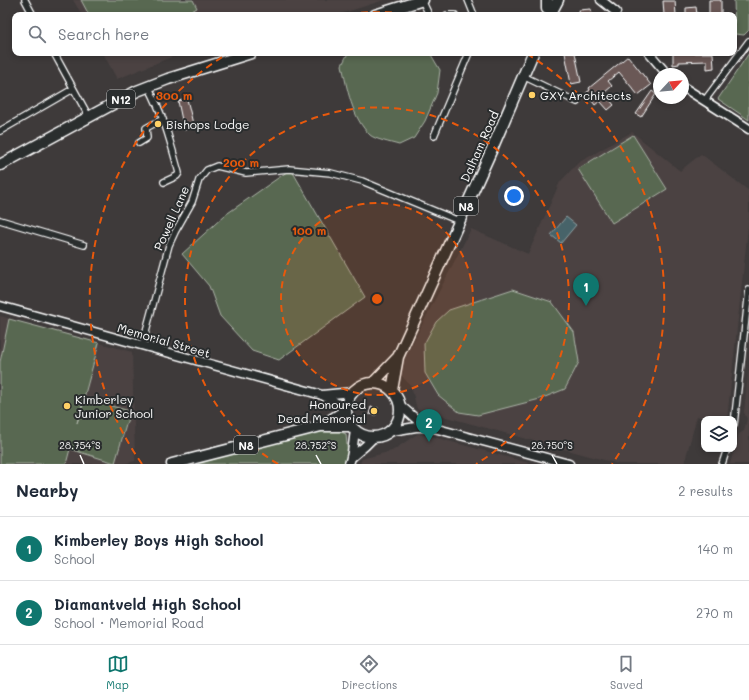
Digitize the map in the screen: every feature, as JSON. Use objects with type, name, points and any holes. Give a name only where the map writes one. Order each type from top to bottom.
[{"type":"highway","points":[[384,12],[422,0]]},
{"type":"highway","points":[[548,8],[558,0]]},
{"type":"highway","name":"N12","points":[[0,166],[148,86],[242,56]]},
{"type":"highway","name":"Dalham Road","points":[[392,390],[398,357],[492,149],[531,56]]},
{"type":"highway","name":"Dalham Road","points":[[373,383],[398,357]]},
{"type":"highway","points":[[373,383],[387,386],[392,390],[398,397],[400,405],[400,416],[396,426],[383,436],[373,438]]},
{"type":"highway","name":"N8","points":[[353,392],[361,386],[373,383]]},
{"type":"highway","points":[[353,392],[347,402],[346,410],[348,419],[353,429]]},
{"type":"highway","name":"N8","points":[[172,464],[321,426],[346,410]]},
{"type":"highway","name":"N8","points":[[321,426],[353,429],[361,434],[373,438]]},
{"type":"street","points":[[25,0],[31,12]]},
{"type":"street","points":[[422,0],[428,12]]},
{"type":"street","points":[[468,0],[473,12]]},
{"type":"street","points":[[601,0],[615,12]]},
{"type":"street","points":[[609,0],[616,12]]},
{"type":"street","points":[[705,100],[749,41]]},
{"type":"street","points":[[56,56],[89,117]]},
{"type":"street","points":[[434,136],[468,56]]},
{"type":"street","points":[[652,56],[662,68]]},
{"type":"street","points":[[523,76],[578,102]]},
{"type":"street","points":[[148,86],[156,99],[179,173],[177,176],[164,182]]},
{"type":"street","points":[[0,131],[74,89]]},
{"type":"street","points":[[689,92],[705,100],[749,129]]},
{"type":"street","points":[[139,143],[147,138],[146,128],[163,119]]},
{"type":"street","name":"Powell Lane","points":[[142,346],[175,232],[192,202],[199,180],[207,170],[212,167],[223,166],[246,173],[289,169],[331,173],[362,181],[459,222]]},
{"type":"street","points":[[0,220],[84,245]]},
{"type":"street","points":[[735,416],[749,290]]},
{"type":"street","name":"Memorial Street","points":[[0,306],[322,395],[346,410]]},
{"type":"street","name":"Memorial Street","points":[[322,395],[353,392]]},
{"type":"street","points":[[400,405],[418,420],[430,427]]},
{"type":"street","points":[[392,430],[430,427],[569,464]]},
{"type":"street","points":[[350,460],[353,429]]},
{"type":"street","points":[[350,460],[373,438]]},
{"type":"street","points":[[722,464],[725,452]]},
{"type":"shaded area","points":[[73,0],[384,0],[346,12],[80,12]]},
{"type":"shaded area","points":[[105,56],[174,56],[117,79]]},
{"type":"shaded area","points":[[632,132],[680,171],[701,154],[749,191],[749,218],[727,416],[697,416],[684,464],[619,464],[417,409],[411,386],[398,372],[471,229],[528,254],[560,182],[578,163]]},
{"type":"shaded area","name":"Kimberley Junior School","points":[[0,316],[132,352],[135,461],[123,464],[0,464]]},
{"type":"shaded area","points":[[749,366],[749,464],[730,464],[734,452],[737,452],[737,441],[739,434],[744,431],[747,419],[744,412]]},
{"type":"shaded area","points":[[419,433],[532,464],[360,464],[362,459],[392,451]]},
{"type":"green space","points":[[81,0],[193,0],[197,8],[190,12],[87,12]]},
{"type":"green space","points":[[734,0],[749,0],[749,30],[744,35],[737,34],[737,12],[734,12]]},
{"type":"green space","points":[[749,53],[749,120],[718,99]]},
{"type":"green space","points":[[346,56],[432,56],[440,70],[437,93],[425,121],[414,138],[399,145],[370,135],[359,120],[351,102],[342,65]]},
{"type":"green space","points":[[633,135],[667,189],[612,223],[578,169]]},
{"type":"green space","points":[[291,169],[365,297],[279,360],[252,351],[220,316],[209,286],[182,254],[225,215]]},
{"type":"green space","points":[[513,289],[552,302],[574,332],[579,362],[565,389],[540,399],[478,415],[459,412],[438,395],[425,373],[424,344],[436,322],[449,310]]},
{"type":"green space","name":"Kimberley Junior School","points":[[9,319],[99,343],[77,423],[85,399],[130,411],[115,463],[70,449],[66,464],[0,464],[0,362]]},
{"type":"green space","points":[[328,427],[346,434],[348,457],[345,464],[187,464]]},
{"type":"water","points":[[566,217],[576,225],[561,243],[551,235]]},
{"type":"building","points":[[709,0],[721,0],[721,12],[709,12]]},
{"type":"building","points":[[663,1],[675,1],[676,12],[664,12]]},
{"type":"building","points":[[696,7],[697,12],[686,12],[686,8]]},
{"type":"building","points":[[591,9],[592,12],[579,12],[579,10]]},
{"type":"building","points":[[566,56],[576,56],[581,82],[571,84]]},
{"type":"building","points":[[628,56],[651,85],[638,95],[619,72],[608,81],[612,86],[604,93],[614,105],[608,110],[600,101],[595,105],[586,93],[590,90],[589,88]]},
{"type":"building","points":[[673,56],[713,56],[714,68],[707,69],[707,61],[679,62],[679,64],[673,65]]},
{"type":"building","points":[[652,91],[653,99],[641,117],[636,114]]},
{"type":"building","points":[[187,99],[194,128],[184,130],[178,101]]},
{"type":"building","name":"Honoured Dead Memorial","points":[[371,407],[378,408],[376,415],[369,414]]},
{"type":"place","name":"GXY Architects","points":[[532,95]]},
{"type":"place","name":"Bishops Lodge","points":[[158,124]]},
{"type":"place","name":"Kimberley Boys High School","points":[[586,306]]},
{"type":"place","name":"Kimberley Junior School","points":[[67,406]]},
{"type":"place","name":"Honoured Dead Memorial","points":[[374,411]]},
{"type":"place","name":"Diamantveld High School","points":[[429,442]]}]
